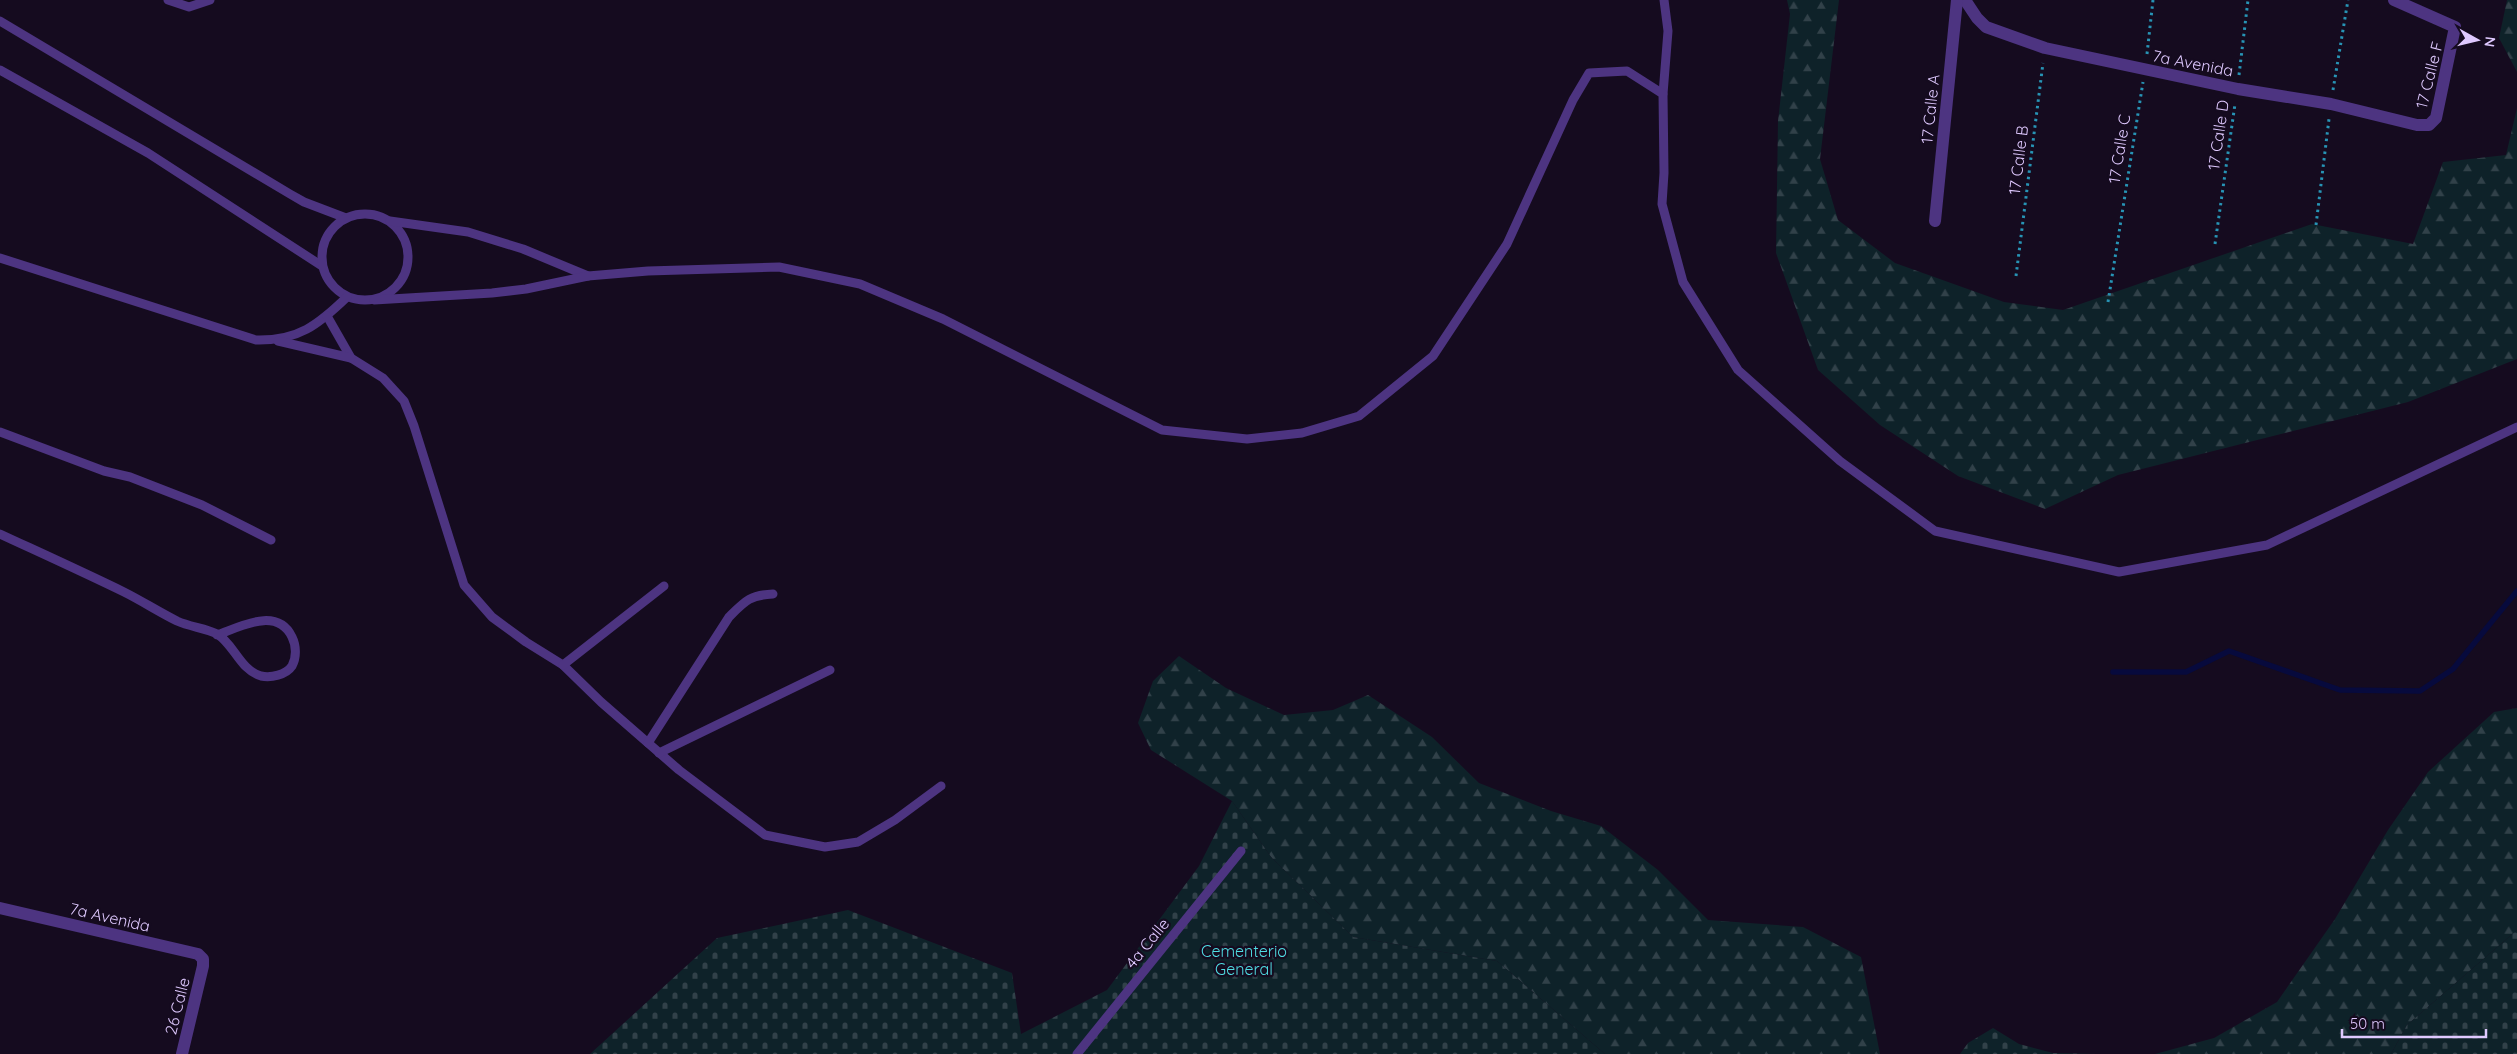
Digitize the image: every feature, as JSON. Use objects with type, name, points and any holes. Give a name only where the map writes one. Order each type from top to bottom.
[{"type":"street","name":"17 Calle A","points":[[1936,222],[1957,0]]},
{"type":"street","name":"7a Avenida","points":[[1965,0],[1986,27],[2045,48],[2238,89],[2331,104],[2417,125],[2429,125]]},
{"type":"street","name":"17 Calle F","points":[[2394,0],[2452,25],[2456,30],[2436,118],[2429,125]]},
{"type":"street","name":"7a Avenida","points":[[0,908],[198,954],[203,959],[203,966]]},
{"type":"street","name":"26 Calle","points":[[182,1054],[203,966]]},
{"type":"lane","points":[[168,0],[189,7],[210,0]]},
{"type":"lane","points":[[1664,0],[1668,31],[1663,94],[1664,173],[1662,204],[1683,282],[1738,370],[1840,461],[1935,531],[2119,572],[2267,545],[2517,427]]},
{"type":"lane","points":[[0,22],[304,202],[346,218]]},
{"type":"lane","points":[[0,70],[148,153],[322,266]]},
{"type":"lane","points":[[588,276],[523,249],[468,232],[390,221],[376,215],[361,214],[346,218],[334,226],[326,239],[322,252],[322,266],[327,279],[336,290],[347,297],[360,301],[518,290],[588,276],[648,271],[779,267],[797,270],[860,284],[943,319],[1162,430],[1247,439],[1302,433],[1359,416],[1433,356],[1507,244],[1573,100],[1589,73],[1627,71],[1663,94]]},
{"type":"lane","points":[[374,300],[387,295],[397,287],[405,275],[408,260],[407,245],[400,232],[390,221]]},
{"type":"lane","points":[[0,258],[256,340],[277,340],[351,358],[383,378],[404,401],[414,426],[464,585],[492,617],[526,642],[563,665],[601,702],[659,753],[764,835],[825,847],[858,842],[895,820],[941,786]]},
{"type":"lane","points":[[277,340],[300,333],[319,323],[347,297]]},
{"type":"lane","points":[[327,316],[351,358]]},
{"type":"lane","points":[[0,432],[104,471],[130,477],[202,505],[271,540]]},
{"type":"lane","points":[[0,534],[125,592],[178,621],[217,634],[244,665],[261,676],[281,675],[291,667],[295,653],[294,642],[288,630],[278,622],[267,620],[254,621],[217,634]]},
{"type":"lane","points":[[563,665],[664,586]]},
{"type":"lane","points":[[648,743],[729,617],[745,600],[757,595],[774,594]]},
{"type":"lane","points":[[659,753],[830,670]]},
{"type":"lane","name":"4a Calle","points":[[1077,1054],[1240,851]]},
{"type":"path","name":"17 Calle C","points":[[2108,302],[2145,70],[2153,0]]},
{"type":"path","name":"17 Calle D","points":[[2214,244],[2238,89],[2248,0]]},
{"type":"path","name":"17 Calle B","points":[[2016,276],[2045,48]]},
{"type":"green space","points":[[1787,0],[1839,0],[1820,159],[1838,220],[1895,263],[2004,302],[2063,310],[2312,224],[2413,244],[2443,162],[2506,155],[2517,108],[2517,359],[2408,402],[2118,475],[2045,509],[1958,476],[1880,425],[1818,370],[1776,253],[1778,121],[1790,14]]},
{"type":"green space","points":[[2507,0],[2517,0],[2517,72],[2499,38]]},
{"type":"green space","points":[[1179,656],[1226,688],[1284,715],[1333,710],[1368,695],[1432,737],[1479,783],[1551,811],[1601,826],[1658,870],[1708,920],[1803,927],[1861,957],[1880,1054],[1605,1054],[1497,961],[1353,937],[1271,857],[1232,801],[1151,750],[1138,723],[1153,681]]},
{"type":"green space","points":[[2517,708],[2517,930],[2407,1025],[2391,1054],[2155,1054],[2214,1038],[2277,1002],[2335,919],[2388,830],[2428,772],[2494,712]]},
{"type":"green space","name":"Cementerio General","points":[[1232,801],[1271,857],[1353,937],[1497,961],[1605,1054],[590,1054],[717,938],[848,910],[1012,973],[1021,1034],[1107,990],[1199,866]]},
{"type":"green space","points":[[2517,930],[2517,1054],[2391,1054],[2407,1025]]},
{"type":"green space","points":[[1993,1028],[2019,1044],[2053,1053],[2096,1054],[1960,1054],[1968,1043]]},
{"type":"waterway","points":[[2113,672],[2186,672],[2229,651],[2340,690],[2420,691],[2453,669],[2517,591]]}]
